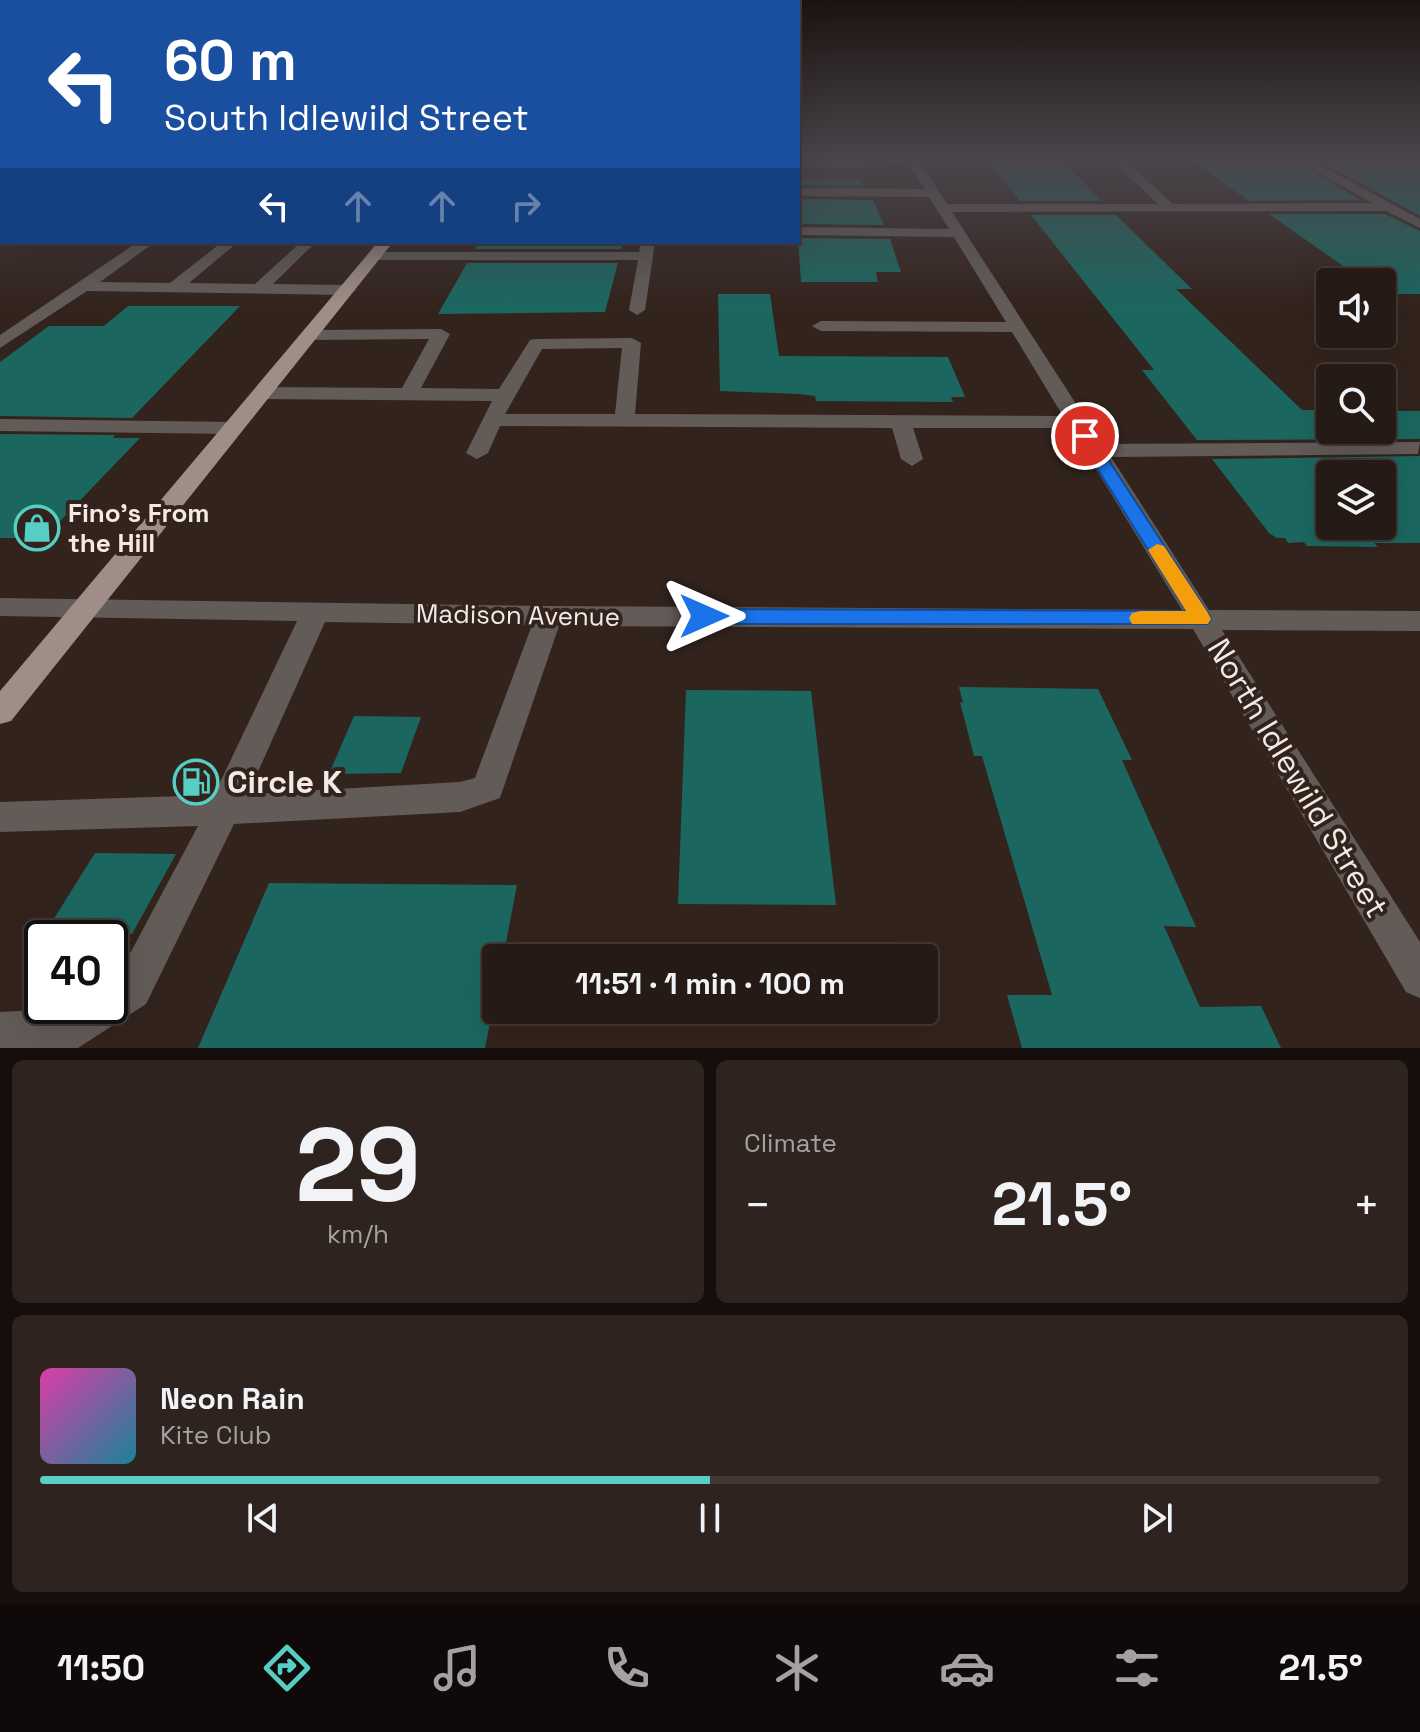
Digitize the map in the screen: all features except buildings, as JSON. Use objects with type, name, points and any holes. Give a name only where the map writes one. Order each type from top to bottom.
[{"type":"main road","points":[[0,712],[381,249]]},
{"type":"street","name":"North Idlewild Street","points":[[944,208],[1093,451],[1201,619],[1420,978]]},
{"type":"street","points":[[1389,208],[1420,224]]},
{"type":"street","points":[[800,231],[960,233]]},
{"type":"street","points":[[0,343],[145,244]]},
{"type":"street","points":[[174,287],[228,244]]},
{"type":"street","points":[[259,289],[307,244]]},
{"type":"street","points":[[381,249],[646,249],[637,310]]},
{"type":"street","points":[[83,286],[348,290]]},
{"type":"street","points":[[821,326],[1018,327]]},
{"type":"street","points":[[311,335],[441,334],[409,393]]},
{"type":"street","points":[[477,453],[505,395],[536,344],[632,343],[624,421]]},
{"type":"street","points":[[262,393],[505,395]]},
{"type":"street","points":[[492,420],[1076,422]]},
{"type":"street","points":[[901,422],[912,459]]},
{"type":"street","points":[[0,425],[234,428]]},
{"type":"street","points":[[1093,451],[1418,448]]},
{"type":"street","name":"Madison Avenue","points":[[0,607],[549,616],[1420,621]]},
{"type":"street","points":[[128,993],[224,810],[315,613]]},
{"type":"street","points":[[0,817],[224,810],[460,797],[488,788],[549,616]]},
{"type":"street","points":[[0,1033],[74,1029],[81,1024]]},
{"type":"slow traffic","points":[[1140,618],[1201,619],[1157,550]]},
{"type":"place","name":"Fino's From the Hill","points":[[37,528]]},
{"type":"place","name":"Circle K","points":[[196,782]]},
{"type":"route","points":[[704,616],[1201,619],[1085,436]]}]
